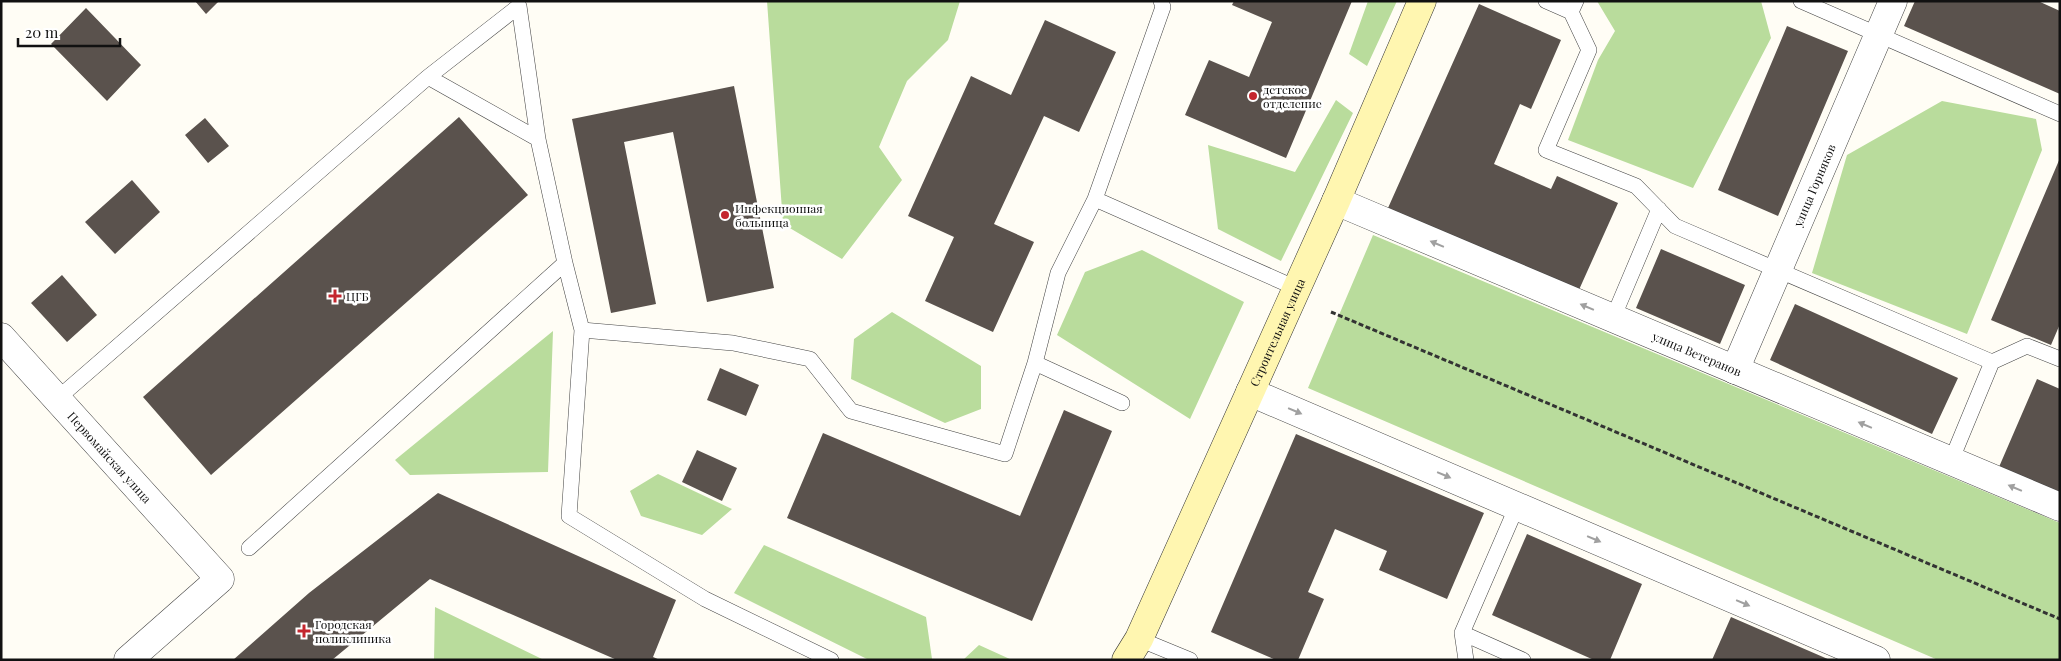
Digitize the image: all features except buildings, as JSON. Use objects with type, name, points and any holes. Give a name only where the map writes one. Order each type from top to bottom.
[{"type":"street","name":"Строительная улица","points":[[1133,649],[1336,201],[1422,1]]},
{"type":"street","name":"улица Горняков","points":[[1735,370],[1893,1]]},
{"type":"street","name":"улица Ветеранов","points":[[1336,201],[2060,507]]},
{"type":"street","name":"Первомайская улица","points":[[1,337],[220,579],[128,660]]},
{"type":"street","points":[[1250,392],[1876,660]]},
{"type":"lane","points":[[582,330],[733,343],[810,359],[850,411],[1005,454],[1035,363],[1058,274],[1095,199],[1163,7],[1161,1]]},
{"type":"lane","points":[[1546,1],[1574,7],[1589,50],[1546,150],[1636,186],[1675,226],[1992,362]]},
{"type":"lane","points":[[1801,1],[2060,114]]},
{"type":"lane","points":[[57,399],[428,77],[519,4]]},
{"type":"lane","points":[[519,4],[538,140],[582,330],[569,516],[705,599],[831,660]]},
{"type":"lane","points":[[428,77],[538,140]]},
{"type":"lane","points":[[1095,199],[1296,288]]},
{"type":"lane","points":[[1613,318],[1659,209]]},
{"type":"lane","points":[[249,548],[566,263]]},
{"type":"lane","points":[[1952,462],[1992,362],[2027,346],[2060,359]]},
{"type":"lane","points":[[1035,363],[1122,403]]},
{"type":"lane","points":[[1466,660],[1462,633],[1517,506]]},
{"type":"lane","points":[[1462,633],[1523,660]]},
{"type":"lane","points":[[1133,649],[1190,660]]},
{"type":"path","points":[[1331,312],[2060,619]]},
{"type":"green space","points":[[767,1],[960,1],[948,40],[907,81],[879,147],[902,180],[842,259],[783,224]]},
{"type":"green space","points":[[1368,1],[1397,1],[1367,66],[1349,54]]},
{"type":"green space","points":[[1597,1],[1761,1],[1771,38],[1693,188],[1568,140],[1598,60],[1615,31]]},
{"type":"green space","points":[[1336,100],[1353,113],[1281,261],[1218,229],[1208,145],[1295,172]]},
{"type":"green space","points":[[1942,101],[2036,119],[2042,150],[1967,334],[1812,273],[1847,155]]},
{"type":"green space","points":[[1373,235],[2060,523],[2060,660],[1938,660],[1308,388]]},
{"type":"green space","points":[[1142,250],[1244,302],[1190,419],[1057,335],[1085,272]]},
{"type":"green space","points":[[892,312],[981,366],[981,409],[945,423],[851,379],[854,339]]},
{"type":"green space","points":[[553,331],[548,472],[410,475],[395,460]]},
{"type":"green space","points":[[658,474],[732,509],[702,535],[641,516],[630,491]]},
{"type":"green space","points":[[764,545],[926,617],[932,659],[869,660],[734,593]]},
{"type":"green space","points":[[435,607],[544,660],[434,660]]},
{"type":"green space","points":[[979,645],[1012,660],[963,660]]},
{"type":"place","name":"детское отделение","points":[[1253,96]]},
{"type":"place","name":"Инфекционная больница","points":[[725,215]]},
{"type":"place","name":"ЦГБ","points":[[335,296]]},
{"type":"place","name":"Городская поликлиника","points":[[304,631]]}]
